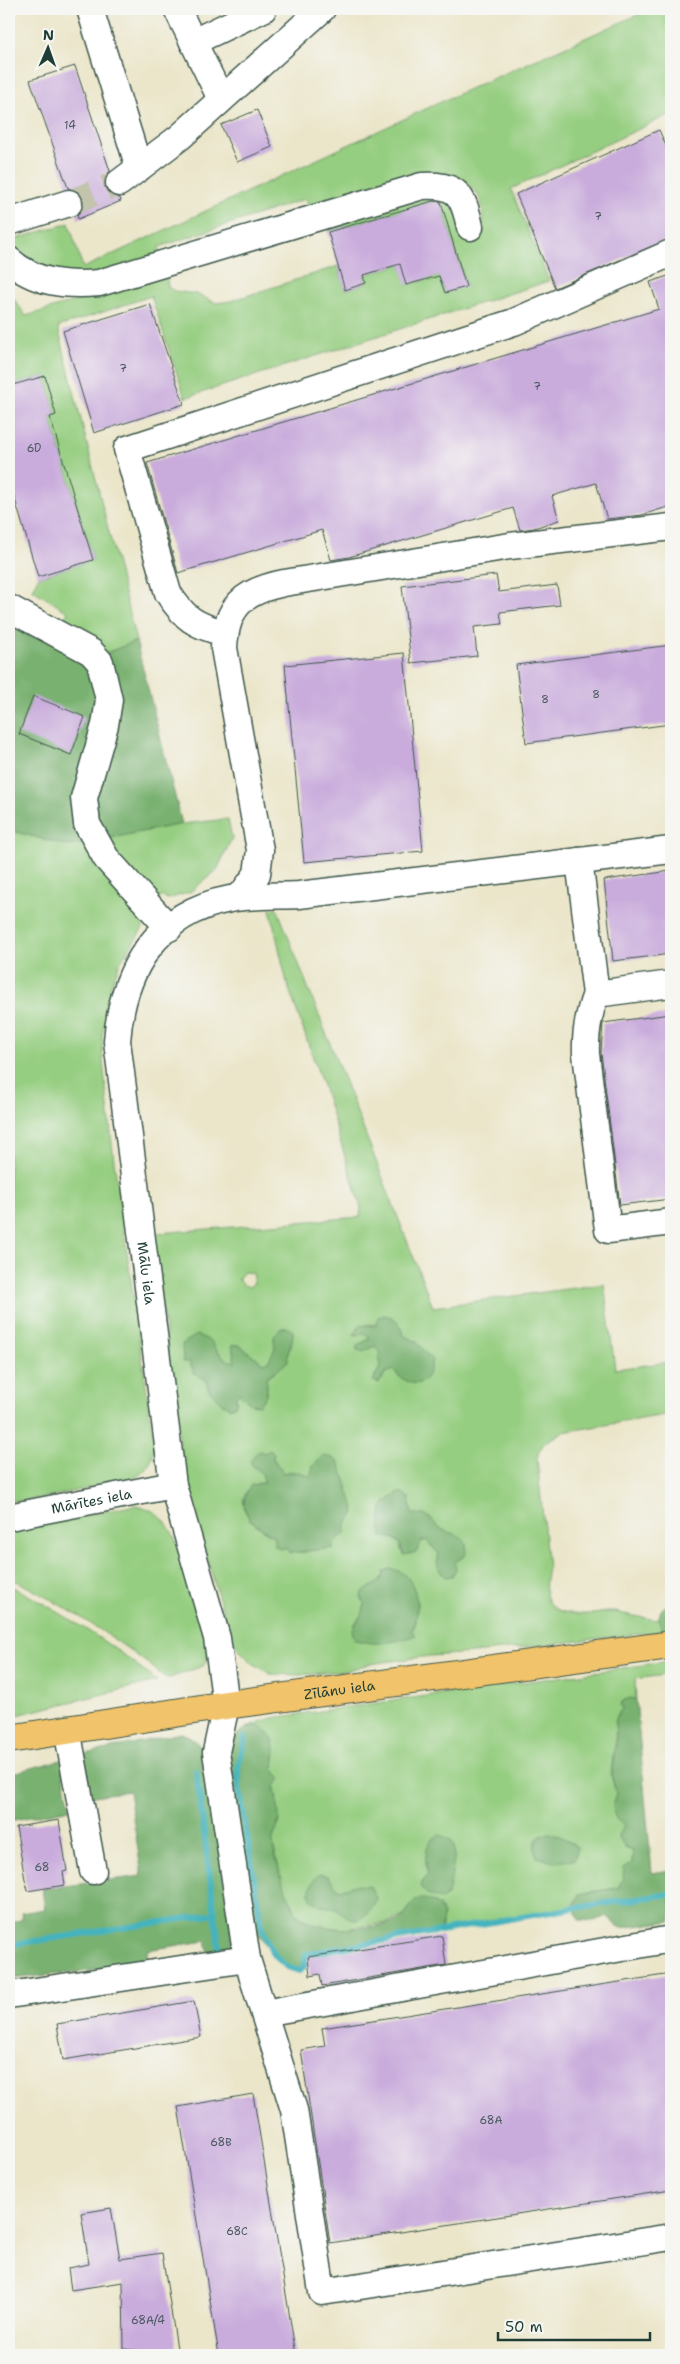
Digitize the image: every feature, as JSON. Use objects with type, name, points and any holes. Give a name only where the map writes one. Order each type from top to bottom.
[{"type":"highway","name":"Zīlānu iela","points":[[9,1739],[226,1705],[671,1645]]},
{"type":"street","points":[[90,9],[129,176],[180,137],[322,9]]},
{"type":"street","points":[[177,9],[221,99]]},
{"type":"street","points":[[193,42],[263,9]]},
{"type":"street","points":[[9,260],[28,273],[52,283],[75,285],[99,283],[422,186],[440,185],[451,188],[460,196],[465,204],[470,227]]},
{"type":"street","points":[[9,222],[69,203]]},
{"type":"street","points":[[224,633],[204,628],[190,620],[177,607],[168,593],[127,449],[514,322],[671,253]]},
{"type":"street","points":[[240,897],[257,874],[260,850],[225,666],[224,633],[232,611],[240,601],[252,592],[268,586],[510,546],[671,527]]},
{"type":"street","points":[[9,608],[91,652],[100,662],[108,689],[108,711],[84,798],[87,824],[106,858],[169,928]]},
{"type":"street","name":"Mālu iela","points":[[671,850],[299,895],[240,897],[203,907],[169,928],[156,939],[130,978],[119,1019],[117,1041],[173,1485],[217,1638],[226,1705],[216,1752],[247,1959],[294,2110],[322,2292],[671,2237]]},
{"type":"street","points":[[579,861],[596,994],[588,1014],[585,1033],[586,1054],[608,1230],[671,1222]]},
{"type":"street","points":[[596,994],[671,984]]},
{"type":"street","name":"Mārītes iela","points":[[9,1517],[173,1485]]},
{"type":"street","points":[[67,1729],[93,1871]]},
{"type":"street","points":[[264,2013],[671,1939]]},
{"type":"street","points":[[9,1995],[247,1959]]},
{"type":"green space","points":[[651,9],[671,9],[671,114],[511,189],[549,281],[185,398],[151,296],[58,327],[136,641],[104,654],[58,630],[68,612],[33,590],[38,577],[93,560],[50,417],[56,415],[45,376],[9,386],[9,332],[15,330],[9,309],[9,292],[26,316],[163,275],[167,277],[168,287],[174,291],[196,294],[216,303],[231,301],[338,266],[345,290],[366,283],[364,275],[400,264],[407,285],[439,276],[445,293],[466,286],[440,199],[328,232],[329,227],[411,192],[446,195],[467,233],[483,230],[482,210],[479,196],[475,191],[469,186],[451,178],[311,215],[305,199],[159,247],[161,259],[85,278],[43,271],[13,249],[12,240],[69,223],[83,268],[460,93]]},
{"type":"green space","points":[[9,618],[89,660],[136,641],[182,824],[69,846],[9,830]]},
{"type":"green space","points":[[228,819],[232,838],[217,870],[190,892],[168,899],[162,896],[144,919],[143,928],[120,963],[111,985],[102,1036],[114,1161],[154,1443],[152,1459],[144,1471],[135,1478],[43,1498],[9,1502],[9,830],[69,846],[182,824]]},
{"type":"green space","points":[[277,908],[433,1307],[604,1284],[615,1369],[671,1362],[671,1414],[563,1432],[545,1442],[539,1451],[537,1459],[548,1568],[546,1592],[548,1600],[559,1610],[568,1613],[592,1614],[615,1612],[658,1620],[663,1631],[474,1653],[430,1656],[369,1664],[345,1671],[300,1675],[270,1674],[251,1662],[239,1650],[229,1632],[185,1484],[153,1236],[157,1233],[360,1217],[361,1208],[324,1089],[287,983],[270,909]],"holes":[[[244,1272],[252,1273],[254,1283],[249,1287],[238,1279]],[[367,1324],[402,1327],[404,1336],[417,1342],[422,1351],[432,1359],[399,1377],[394,1370],[385,1373],[382,1380],[374,1376],[381,1366],[380,1354],[375,1346],[367,1348],[357,1346],[369,1339],[369,1336],[364,1334]],[[274,1337],[292,1345],[279,1369],[266,1377],[266,1392],[259,1404],[250,1403],[239,1393],[236,1396],[237,1402],[223,1405],[218,1397],[208,1389],[208,1382],[194,1373],[190,1362],[215,1349],[228,1361],[235,1362],[232,1345],[239,1345],[263,1363],[269,1362],[275,1348]],[[273,1458],[283,1473],[291,1471],[311,1477],[344,1477],[355,1513],[346,1524],[345,1533],[335,1542],[333,1548],[314,1549],[303,1553],[287,1548],[250,1520],[245,1511],[243,1500],[246,1492],[258,1483],[265,1483],[262,1474]],[[394,1497],[412,1514],[431,1518],[437,1527],[445,1577],[438,1566],[439,1554],[426,1540],[401,1551],[400,1544],[381,1530],[387,1501]],[[384,1577],[417,1602],[416,1623],[412,1631],[416,1635],[354,1625],[363,1612],[365,1604],[361,1597]]]},
{"type":"green space","points":[[385,1315],[398,1322],[404,1336],[416,1342],[432,1359],[430,1369],[423,1381],[413,1383],[407,1381],[394,1370],[385,1373],[379,1383],[373,1381],[381,1365],[379,1358],[381,1353],[375,1346],[363,1352],[357,1350],[357,1346],[369,1339],[369,1336],[364,1334],[354,1335],[360,1325],[376,1326],[378,1317]]},
{"type":"green space","points":[[286,1327],[293,1331],[288,1361],[266,1377],[267,1392],[259,1405],[250,1404],[239,1393],[236,1396],[236,1405],[230,1408],[208,1389],[208,1382],[194,1373],[190,1362],[183,1362],[182,1344],[197,1335],[211,1341],[227,1360],[235,1362],[232,1345],[239,1345],[263,1363],[268,1362],[275,1348],[274,1337],[280,1329]]},
{"type":"green space","points":[[270,1450],[274,1453],[273,1459],[283,1473],[300,1472],[310,1477],[313,1466],[323,1456],[338,1461],[355,1513],[346,1524],[345,1533],[335,1542],[333,1548],[290,1553],[287,1548],[281,1549],[274,1545],[274,1536],[259,1526],[248,1515],[244,1502],[246,1494],[251,1485],[265,1483],[262,1474],[251,1464],[251,1458],[259,1451],[265,1453]]},
{"type":"green space","points":[[397,1493],[403,1493],[409,1498],[412,1514],[421,1514],[429,1517],[438,1527],[459,1535],[466,1542],[465,1556],[455,1562],[456,1569],[452,1576],[445,1577],[440,1571],[437,1563],[439,1554],[426,1540],[421,1541],[416,1552],[404,1555],[400,1544],[394,1538],[382,1537],[380,1523],[382,1508]]},
{"type":"green space","points":[[136,1505],[149,1509],[160,1516],[175,1538],[207,1646],[207,1661],[203,1666],[167,1679],[130,1650],[91,1624],[9,1577],[9,1531]]},
{"type":"green space","points":[[390,1569],[399,1571],[412,1584],[417,1603],[417,1613],[412,1631],[416,1635],[385,1643],[369,1643],[354,1639],[352,1630],[365,1605],[361,1597],[362,1593],[379,1582],[384,1572]]},
{"type":"green space","points":[[9,1585],[85,1629],[157,1681],[9,1717]]},
{"type":"green space","points":[[671,1601],[671,1630],[663,1631],[658,1620],[661,1610]]},
{"type":"green space","points":[[671,1661],[671,1674],[635,1679],[636,1700],[632,1698],[622,1709],[615,1734],[616,1742],[611,1775],[624,1826],[625,1848],[633,1851],[632,1863],[618,1888],[588,1892],[574,1902],[574,1908],[441,1931],[443,1915],[439,1905],[411,1904],[404,1916],[386,1923],[344,1929],[308,1922],[295,1912],[292,1902],[285,1893],[272,1840],[279,1824],[273,1769],[276,1754],[257,1726],[246,1727],[272,1718]],"holes":[[[439,1835],[447,1839],[452,1844],[454,1850],[449,1888],[422,1882],[426,1880],[428,1875],[425,1865]],[[542,1835],[573,1843],[562,1860],[553,1862],[534,1846],[536,1840]]]},
{"type":"green space","points":[[632,1698],[636,1700],[652,1873],[671,1870],[671,1921],[620,1928],[607,1916],[594,1921],[579,1920],[574,1908],[579,1894],[618,1888],[623,1878],[624,1868],[632,1863],[633,1851],[625,1848],[618,1835],[624,1826],[617,1819],[613,1806],[617,1793],[613,1781],[612,1766],[616,1743],[615,1725],[622,1709],[620,1704],[624,1700]]},
{"type":"green space","points":[[257,1726],[268,1733],[274,1743],[273,1769],[281,1779],[274,1787],[279,1820],[273,1845],[285,1887],[297,1914],[306,1921],[329,1928],[363,1928],[396,1921],[405,1915],[415,1900],[423,1899],[433,1902],[440,1908],[443,1918],[441,1931],[306,1953],[304,1967],[299,1971],[287,1967],[273,1954],[249,1922],[227,1759],[230,1747],[236,1736],[244,1729]]},
{"type":"green space","points":[[181,1733],[196,1741],[208,1766],[234,1951],[209,1955],[206,1941],[147,1950],[148,1965],[9,1979],[9,1922],[22,1920],[21,1913],[45,1909],[42,1889],[142,1876],[129,1791],[87,1797],[80,1755]]},
{"type":"green space","points":[[61,1760],[70,1809],[9,1821],[9,1774]]},
{"type":"green space","points":[[549,1833],[565,1839],[578,1848],[574,1860],[553,1862],[537,1857],[535,1853],[536,1842],[541,1836]]},
{"type":"green space","points":[[439,1835],[450,1840],[454,1847],[453,1868],[448,1895],[442,1899],[429,1895],[420,1885],[428,1875],[426,1852],[430,1842]]},
{"type":"green space","points":[[320,1874],[328,1876],[339,1890],[355,1885],[370,1886],[376,1898],[374,1906],[359,1921],[351,1919],[338,1910],[316,1903],[311,1897],[310,1892],[313,1881]]},
{"type":"building","points":[[75,66],[110,171],[105,177],[104,185],[107,192],[113,197],[120,198],[121,201],[78,219],[77,215],[83,207],[83,198],[79,192],[68,188],[30,80]]},
{"type":"building","points":[[257,110],[272,147],[237,162],[221,125]]},
{"type":"building","points":[[659,130],[671,157],[671,238],[555,288],[516,194]]},
{"type":"building","points":[[433,201],[441,202],[466,287],[445,293],[439,276],[406,285],[400,264],[364,275],[366,283],[345,290],[328,232]]},
{"type":"building","points":[[671,275],[671,506],[642,515],[607,519],[596,483],[552,496],[559,520],[534,528],[520,530],[513,508],[349,557],[331,560],[322,530],[178,573],[147,463],[659,309],[650,282]]},
{"type":"building","points":[[150,304],[184,404],[94,433],[63,331]]},
{"type":"building","points":[[45,376],[56,415],[50,417],[93,560],[38,577],[9,479],[9,386]]},
{"type":"building","points":[[496,575],[499,592],[557,585],[560,605],[500,612],[502,624],[474,627],[477,656],[411,663],[402,586]]},
{"type":"building","points":[[671,645],[671,724],[526,743],[516,665]]},
{"type":"building","points":[[404,653],[423,851],[304,862],[285,665]]},
{"type":"building","points":[[33,696],[85,717],[71,755],[19,734]]},
{"type":"building","points":[[671,871],[671,954],[613,961],[604,880]]},
{"type":"building","points":[[671,1014],[671,1199],[620,1205],[601,1053],[603,1023]]},
{"type":"building","points":[[59,1820],[67,1871],[63,1872],[65,1885],[27,1891],[16,1827]]},
{"type":"building","points":[[442,1936],[446,1965],[322,1986],[320,1974],[310,1976],[308,1957]]},
{"type":"building","points":[[671,1974],[671,2190],[330,2243],[301,2050],[325,2046],[322,2028]]},
{"type":"building","points":[[194,2001],[201,2037],[63,2060],[57,2024]]},
{"type":"building","points":[[253,2094],[296,2355],[219,2355],[178,2107]]},
{"type":"building","points":[[111,2208],[120,2259],[162,2253],[178,2355],[142,2355],[143,2351],[124,2349],[123,2282],[71,2290],[68,2268],[89,2264],[81,2213]]},
{"type":"waterway","points":[[245,1738],[238,1768],[239,1787],[262,1928],[273,1954],[287,1967],[299,1971],[304,1967],[306,1954],[574,1908],[671,1894]]},
{"type":"waterway","points":[[196,1771],[220,1953]]},
{"type":"waterway","points":[[9,1945],[215,1914]]},
{"type":"tunnel","points":[[69,203],[119,183]]}]
